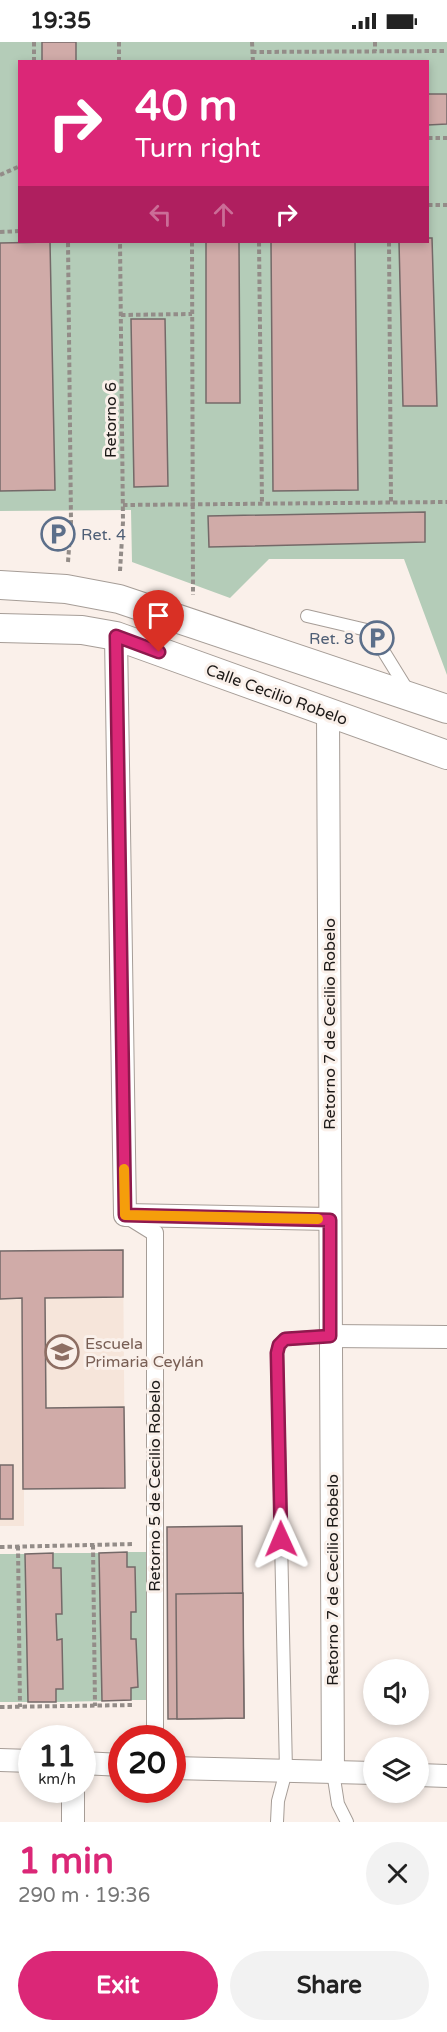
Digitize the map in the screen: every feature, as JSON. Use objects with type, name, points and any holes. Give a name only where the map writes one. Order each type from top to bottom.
[{"type":"street","points":[[10,628],[11,586],[66,589],[119,599],[447,709]]},
{"type":"street","name":"Calle Cecilio Robelo","points":[[10,628],[82,630],[116,636],[447,755]]},
{"type":"street","points":[[116,636],[125,1215],[330,1220]]},
{"type":"street","points":[[400,738],[411,698]]},
{"type":"street","name":"Retorno 7 de Cecilio Robelo","points":[[328,712],[333,1772]]},
{"type":"street","name":"Retorno 5 de Cecilio Robelo","points":[[125,1215],[155,1233],[155,1725]]},
{"type":"street","points":[[330,1336],[447,1337]]},
{"type":"street","points":[[0,1760],[18,1761]]},
{"type":"street","points":[[186,1768],[363,1773]]},
{"type":"street","points":[[429,1775],[447,1776]]},
{"type":"street","points":[[73,1803],[73,1822]]},
{"type":"lane","points":[[307,616],[371,631],[411,698]]},
{"type":"lane","points":[[277,1822],[278,1802],[286,1771],[277,1353],[279,1345],[285,1339],[330,1336]]},
{"type":"lane","name":"Retorno 7 de Cecilio Robelo","points":[[333,1772],[338,1804],[347,1822]]},
{"type":"path","points":[[34,42],[34,60]]},
{"type":"path","points":[[119,42],[119,60]]},
{"type":"path","points":[[252,42],[253,60]]},
{"type":"path","points":[[375,42],[375,51]]},
{"type":"path","points":[[252,52],[447,51]]},
{"type":"path","points":[[429,138],[447,138]]},
{"type":"path","points":[[0,175],[18,167]]},
{"type":"path","points":[[429,205],[447,205]]},
{"type":"path","points":[[0,232],[18,231]]},
{"type":"path","points":[[66,589],[71,522],[68,243]]},
{"type":"path","name":"Retorno 6","points":[[119,599],[123,505],[120,243]]},
{"type":"path","points":[[190,624],[195,585],[192,243]]},
{"type":"path","points":[[259,243],[262,504]]},
{"type":"path","points":[[389,243],[391,503]]},
{"type":"path","points":[[121,315],[192,314]]},
{"type":"path","points":[[123,505],[447,502]]},
{"type":"path","points":[[0,1546],[154,1544]]},
{"type":"path","points":[[93,1545],[95,1706]]},
{"type":"path","points":[[18,1546],[20,1707]]},
{"type":"path","points":[[0,1707],[155,1705]]},
{"type":"shaded area","name":"Escuela Primaria Ceylán","points":[[123,1250],[125,1488],[24,1489],[24,1526],[0,1526],[0,1251]]},
{"type":"green space","points":[[0,42],[447,42],[447,675],[404,559],[269,559],[230,598],[132,562],[131,510],[0,511]]},
{"type":"green space","points":[[127,1552],[149,1552],[149,1700],[131,1700],[131,1688],[137,1687],[136,1639],[131,1639],[131,1612],[136,1612],[135,1567],[127,1567]]},
{"type":"green space","points":[[53,1553],[99,1553],[102,1701],[56,1702],[56,1689],[63,1688],[62,1640],[57,1640]]},
{"type":"green space","points":[[0,1554],[25,1554],[28,1702],[0,1702]]},
{"type":"building","points":[[42,42],[76,42],[76,60],[42,60]]},
{"type":"building","points":[[429,94],[447,94],[447,124],[429,125]]},
{"type":"building","points":[[429,238],[432,238],[437,406],[403,406],[399,243],[429,243]]},
{"type":"building","points":[[0,243],[50,243],[55,490],[0,491]]},
{"type":"building","points":[[206,243],[239,243],[240,403],[206,403]]},
{"type":"building","points":[[271,243],[355,243],[358,490],[273,491]]},
{"type":"building","points":[[131,319],[165,319],[168,486],[134,487]]},
{"type":"building","points":[[425,512],[425,542],[209,547],[208,516]]},
{"type":"building","points":[[123,1250],[123,1297],[45,1298],[46,1408],[124,1407],[125,1488],[23,1489],[22,1298],[0,1299],[0,1251]]},
{"type":"building","points":[[0,1465],[13,1465],[13,1519],[0,1519]]},
{"type":"building","points":[[242,1526],[244,1718],[168,1719],[167,1527]]},
{"type":"building","points":[[127,1552],[127,1567],[135,1567],[136,1612],[131,1612],[131,1639],[136,1639],[138,1687],[131,1688],[131,1700],[102,1701],[99,1553]]},
{"type":"building","points":[[53,1553],[53,1568],[61,1568],[62,1614],[56,1614],[57,1640],[62,1639],[63,1689],[56,1689],[56,1702],[28,1702],[25,1554]]},
{"type":"building","points":[[243,1593],[244,1718],[177,1719],[176,1594]]},
{"type":"slow traffic","points":[[124,1169],[125,1215],[318,1219]]},
{"type":"place","name":"Ret. 4","points":[[58,534]]},
{"type":"place","name":"Ret. 8","points":[[377,638]]},
{"type":"place","name":"Escuela Primaria Ceylán","points":[[62,1352]]},
{"type":"route","points":[[159,652],[116,636],[125,1215],[330,1220],[330,1336],[294,1336],[285,1339],[279,1345],[277,1353],[281,1539]]}]
